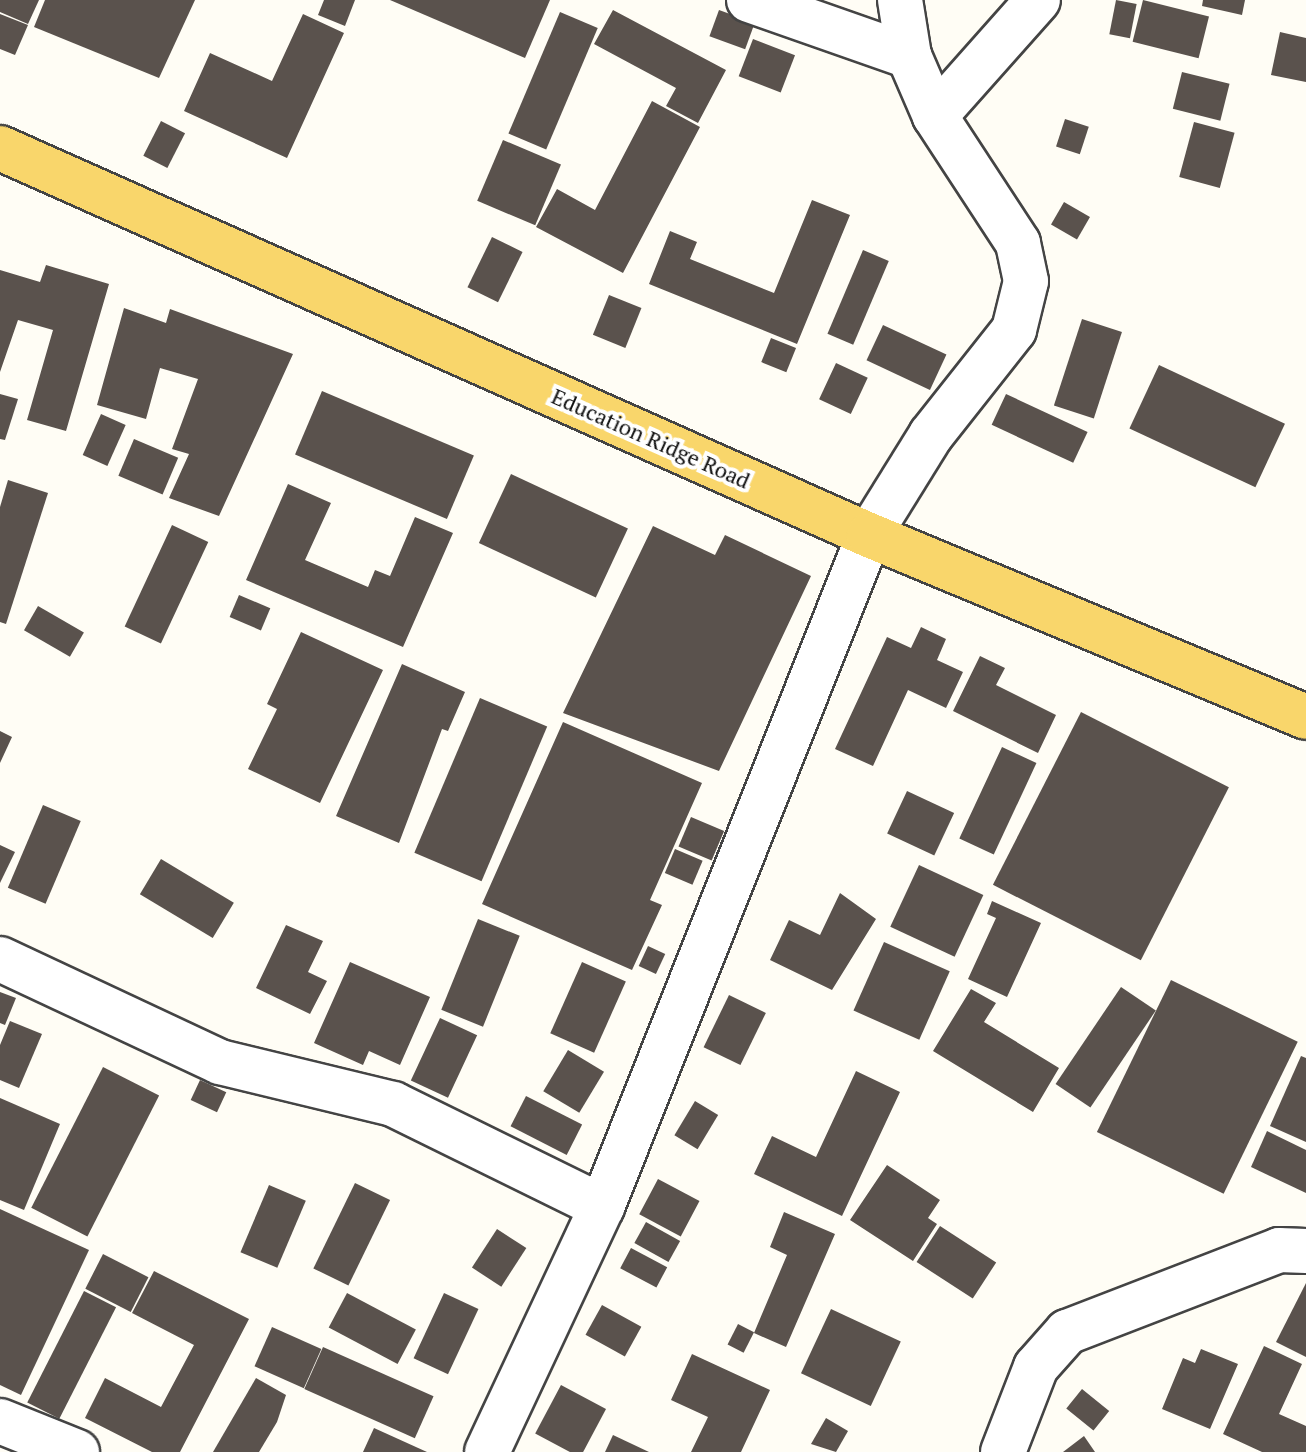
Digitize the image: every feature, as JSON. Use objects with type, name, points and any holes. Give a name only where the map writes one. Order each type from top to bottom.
[{"type":"main road","name":"Education Ridge Road","points":[[2,153],[869,535],[1306,717]]},
{"type":"street","points":[[749,0],[909,56]]},
{"type":"street","points":[[487,1452],[602,1207],[869,535],[931,435],[1014,330],[1026,281],[1018,243],[935,116],[909,56],[900,0]]},
{"type":"street","points":[[935,116],[1038,0]]},
{"type":"street","points":[[0,959],[220,1062],[393,1104],[602,1207]]},
{"type":"street","points":[[1003,1452],[1036,1367],[1067,1332],[1279,1250],[1306,1251]]},
{"type":"street","points":[[0,1421],[77,1452]]},
{"type":"building","points":[[0,0],[39,0],[28,24],[0,12]]},
{"type":"building","points":[[45,0],[195,0],[159,78],[34,27]]},
{"type":"building","points":[[324,0],[355,0],[345,26],[318,15]]},
{"type":"building","points":[[390,0],[550,0],[525,58]]},
{"type":"building","points":[[1116,0],[1137,4],[1130,38],[1109,34]]},
{"type":"building","points":[[1143,0],[1209,16],[1199,58],[1133,42]]},
{"type":"building","points":[[1203,0],[1245,0],[1242,15],[1202,6]]},
{"type":"building","points":[[613,10],[726,70],[698,123],[666,106],[676,88],[594,44]]},
{"type":"building","points":[[719,10],[755,23],[745,49],[709,36]]},
{"type":"building","points":[[560,12],[598,28],[546,150],[508,134]]},
{"type":"building","points":[[0,14],[28,25],[15,55],[0,49]]},
{"type":"building","points":[[303,14],[344,33],[287,158],[184,111],[210,53],[272,81]]},
{"type":"building","points":[[1280,32],[1306,38],[1306,82],[1271,75]]},
{"type":"building","points":[[753,39],[795,55],[781,92],[739,76]]},
{"type":"building","points":[[1182,72],[1230,84],[1220,121],[1173,109]]},
{"type":"building","points":[[652,101],[700,127],[623,273],[536,227],[557,189],[595,210]]},
{"type":"building","points":[[1065,119],[1089,127],[1080,154],[1056,147]]},
{"type":"building","points":[[161,121],[185,133],[167,168],[143,156]]},
{"type":"building","points":[[1194,122],[1235,133],[1220,188],[1179,177]]},
{"type":"building","points":[[503,140],[561,165],[535,225],[477,201]]},
{"type":"building","points":[[812,200],[850,215],[797,344],[649,284],[670,231],[697,242],[690,259],[774,293]]},
{"type":"building","points":[[1064,202],[1090,217],[1077,240],[1051,225]]},
{"type":"building","points":[[492,237],[523,252],[498,302],[467,287]]},
{"type":"building","points":[[863,250],[889,261],[853,345],[827,334]]},
{"type":"building","points":[[46,265],[109,284],[66,431],[27,420],[53,330],[18,320],[0,372],[0,270],[40,282]]},
{"type":"building","points":[[609,295],[641,308],[625,348],[593,335]]},
{"type":"building","points":[[124,308],[166,323],[170,309],[293,354],[219,516],[169,498],[189,454],[172,449],[198,379],[160,368],[146,419],[97,405]]},
{"type":"building","points":[[1082,319],[1122,332],[1094,419],[1054,406]]},
{"type":"building","points":[[883,325],[946,355],[930,390],[867,360]]},
{"type":"building","points":[[771,338],[796,348],[786,372],[761,362]]},
{"type":"building","points":[[836,363],[868,378],[851,414],[819,399]]},
{"type":"building","points":[[1159,365],[1285,424],[1255,487],[1129,428]]},
{"type":"building","points":[[322,391],[474,455],[447,519],[295,455]]},
{"type":"building","points":[[0,394],[18,399],[5,440],[0,439]]},
{"type":"building","points":[[1006,394],[1088,432],[1073,463],[992,425]]},
{"type":"building","points":[[101,414],[126,425],[107,466],[83,455]]},
{"type":"building","points":[[134,439],[178,458],[163,495],[118,476]]},
{"type":"building","points":[[511,474],[628,529],[596,597],[479,543]]},
{"type":"building","points":[[8,480],[48,493],[6,624],[0,622],[0,507]]},
{"type":"building","points":[[288,484],[331,503],[305,560],[368,587],[375,570],[390,576],[415,517],[453,533],[403,647],[246,580]]},
{"type":"building","points":[[172,525],[208,542],[161,643],[125,627]]},
{"type":"building","points":[[653,526],[715,555],[725,535],[811,576],[719,771],[563,713]]},
{"type":"building","points":[[239,595],[270,608],[261,630],[230,617]]},
{"type":"building","points":[[38,606],[84,632],[70,657],[24,630]]},
{"type":"building","points":[[921,627],[946,639],[937,660],[963,672],[946,708],[908,690],[873,766],[835,749],[887,637],[911,648]]},
{"type":"building","points":[[301,632],[383,670],[320,803],[248,769],[277,709],[267,704]]},
{"type":"building","points":[[980,656],[1005,668],[996,685],[1056,715],[1038,753],[953,711]]},
{"type":"building","points":[[402,664],[465,692],[448,731],[442,729],[399,843],[336,816]]},
{"type":"building","points":[[480,698],[547,727],[482,881],[414,853]]},
{"type":"building","points":[[1081,712],[1229,787],[1141,960],[993,885]]},
{"type":"building","points":[[563,722],[702,783],[650,900],[662,905],[632,970],[482,904]]},
{"type":"building","points":[[0,731],[12,737],[0,763]]},
{"type":"building","points":[[1002,747],[1036,763],[994,855],[959,839]]},
{"type":"building","points":[[907,791],[954,813],[934,856],[887,834]]},
{"type":"building","points":[[43,805],[81,821],[46,904],[8,888]]},
{"type":"building","points":[[691,817],[724,831],[712,861],[678,846]]},
{"type":"building","points":[[0,845],[15,852],[0,883]]},
{"type":"building","points":[[675,849],[703,861],[692,885],[665,873]]},
{"type":"building","points":[[161,859],[234,903],[213,938],[140,894]]},
{"type":"building","points":[[919,865],[983,895],[955,957],[890,927]]},
{"type":"building","points":[[840,893],[876,919],[832,990],[770,960],[789,920],[820,935]]},
{"type":"building","points":[[992,901],[1041,923],[1007,997],[968,979],[996,918],[987,914]]},
{"type":"building","points":[[478,919],[520,936],[483,1027],[441,1010]]},
{"type":"building","points":[[286,925],[323,941],[308,972],[327,981],[310,1014],[256,988]]},
{"type":"building","points":[[884,942],[950,971],[919,1040],[853,1011]]},
{"type":"building","points":[[648,946],[665,954],[656,974],[639,966]]},
{"type":"building","points":[[350,962],[430,997],[400,1065],[369,1051],[363,1065],[314,1043]]},
{"type":"building","points":[[582,962],[626,982],[594,1053],[550,1033]]},
{"type":"building","points":[[1171,980],[1298,1042],[1224,1194],[1097,1132]]},
{"type":"building","points":[[1121,987],[1156,1010],[1090,1107],[1056,1084]]},
{"type":"building","points":[[971,989],[996,1003],[984,1022],[1059,1068],[1033,1112],[933,1051]]},
{"type":"building","points":[[0,992],[16,998],[5,1025],[0,1023]]},
{"type":"building","points":[[729,995],[766,1013],[740,1065],[704,1047]]},
{"type":"building","points":[[440,1018],[477,1035],[448,1098],[411,1081]]},
{"type":"building","points":[[10,1021],[42,1034],[19,1088],[0,1080],[0,1045]]},
{"type":"building","points":[[568,1050],[604,1072],[579,1113],[543,1091]]},
{"type":"building","points":[[1301,1056],[1306,1058],[1306,1142],[1270,1126]]},
{"type":"building","points":[[103,1067],[159,1096],[87,1236],[31,1208]]},
{"type":"building","points":[[856,1071],[900,1092],[842,1216],[754,1174],[772,1136],[816,1157]]},
{"type":"building","points":[[200,1080],[226,1092],[217,1112],[191,1100]]},
{"type":"building","points":[[526,1096],[582,1125],[567,1155],[511,1126]]},
{"type":"building","points":[[0,1098],[60,1124],[24,1210],[0,1200]]},
{"type":"building","points":[[695,1101],[718,1115],[698,1149],[674,1135]]},
{"type":"building","points":[[1267,1131],[1306,1150],[1306,1193],[1251,1167]]},
{"type":"building","points":[[887,1165],[940,1200],[928,1218],[937,1224],[913,1261],[850,1220]]},
{"type":"building","points":[[658,1179],[699,1201],[681,1236],[639,1214]]},
{"type":"building","points":[[355,1183],[390,1200],[348,1285],[313,1268]]},
{"type":"building","points":[[269,1185],[306,1201],[277,1268],[240,1252]]},
{"type":"building","points":[[0,1209],[89,1250],[21,1395],[0,1385]]},
{"type":"building","points":[[784,1212],[835,1234],[786,1347],[754,1333],[787,1255],[770,1247]]},
{"type":"building","points":[[646,1222],[680,1241],[668,1262],[634,1243]]},
{"type":"building","points":[[940,1226],[996,1262],[973,1299],[917,1262]]},
{"type":"building","points":[[497,1229],[526,1248],[501,1287],[472,1268]]},
{"type":"building","points":[[631,1248],[667,1267],[656,1288],[620,1268]]},
{"type":"building","points":[[103,1254],[148,1277],[131,1312],[85,1289]]},
{"type":"building","points":[[154,1271],[249,1319],[180,1452],[152,1452],[85,1418],[105,1378],[161,1407],[194,1345],[132,1313]]},
{"type":"building","points":[[1306,1283],[1306,1357],[1276,1342]]},
{"type":"building","points":[[84,1291],[116,1307],[59,1419],[27,1402]]},
{"type":"building","points":[[347,1293],[416,1330],[398,1364],[329,1327]]},
{"type":"building","points":[[444,1293],[478,1309],[448,1374],[414,1358]]},
{"type":"building","points":[[602,1305],[641,1327],[625,1357],[586,1335]]},
{"type":"building","points":[[831,1309],[901,1342],[871,1406],[801,1373]]},
{"type":"building","points":[[738,1324],[754,1332],[744,1353],[728,1344]]},
{"type":"building","points":[[272,1327],[321,1349],[304,1388],[255,1366]]},
{"type":"building","points":[[1264,1346],[1302,1364],[1279,1414],[1306,1426],[1306,1452],[1262,1452],[1223,1434]]},
{"type":"building","points":[[323,1347],[434,1396],[415,1438],[304,1389]]},
{"type":"building","points":[[1201,1349],[1238,1364],[1210,1429],[1162,1409],[1183,1358],[1195,1363]]},
{"type":"building","points":[[692,1354],[770,1390],[741,1452],[691,1452],[708,1417],[671,1400]]},
{"type":"building","points":[[256,1378],[286,1395],[277,1422],[259,1452],[213,1452]]},
{"type":"building","points":[[561,1385],[606,1409],[583,1452],[570,1452],[535,1434]]},
{"type":"building","points":[[1082,1389],[1109,1411],[1093,1430],[1066,1408]]},
{"type":"building","points":[[826,1418],[848,1431],[836,1452],[811,1444]]},
{"type":"building","points":[[374,1428],[427,1452],[363,1452]]},
{"type":"building","points":[[613,1435],[649,1452],[605,1452]]},
{"type":"building","points":[[1084,1436],[1095,1452],[1063,1452]]}]
